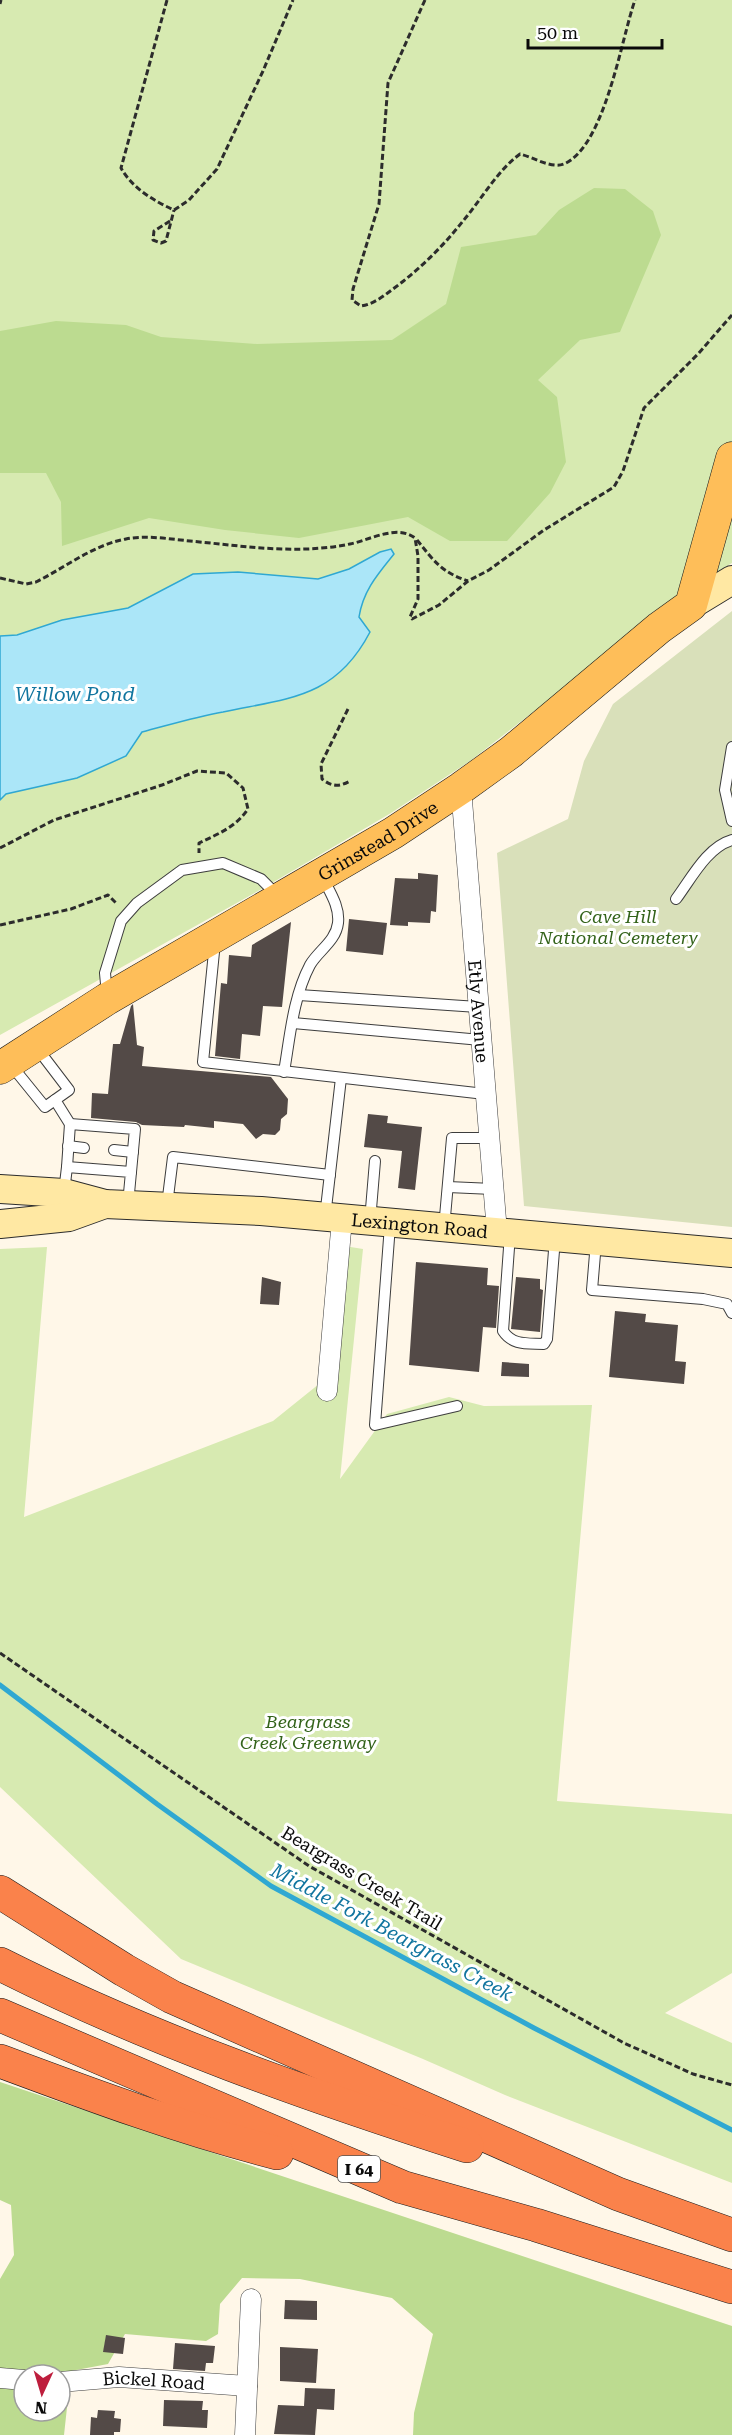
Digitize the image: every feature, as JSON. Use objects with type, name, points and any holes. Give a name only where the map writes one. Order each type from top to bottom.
[{"type":"highway","points":[[0,1892],[124,1970],[172,1997],[618,2194]]},
{"type":"highway","points":[[0,1964],[143,2030],[237,2067],[393,2122],[618,2194],[732,2235]]},
{"type":"highway","name":"I 64","points":[[0,2015],[402,2187],[536,2224],[732,2287]]},
{"type":"highway","points":[[0,2061],[98,2098],[195,2130],[402,2187]]},
{"type":"main road","points":[[691,605],[732,458]]},
{"type":"main road","name":"Grinstead Drive","points":[[14,1059],[107,999],[393,833],[461,788],[511,752],[659,628],[732,580]]},
{"type":"main road","name":"Lexington Road","points":[[0,1189],[65,1180],[116,1204]]},
{"type":"main road","name":"Lexington Road","points":[[0,1224],[69,1217],[116,1204],[356,1220],[732,1252]]},
{"type":"street","name":"Etly Avenue","points":[[461,788],[493,1189],[503,1233]]},
{"type":"street","points":[[327,1391],[356,1220]]},
{"type":"street","points":[[245,2435],[251,2299]]},
{"type":"street","name":"Bickel Road","points":[[72,2381],[118,2377],[247,2386]]},
{"type":"lane","points":[[732,747],[725,790],[732,821]]},
{"type":"lane","points":[[676,898],[710,854],[722,843],[732,840]]},
{"type":"lane","points":[[107,999],[105,973],[121,921],[136,903],[182,870],[224,863],[261,879],[281,898]]},
{"type":"lane","points":[[284,1072],[299,995],[311,964],[326,947],[338,927],[339,911],[321,875]]},
{"type":"lane","points":[[216,935],[203,1062],[485,1094]]},
{"type":"lane","points":[[299,995],[478,1007]]},
{"type":"lane","points":[[293,1023],[481,1040]]},
{"type":"lane","points":[[14,1059],[69,1090],[45,1107],[14,1059]]},
{"type":"lane","points":[[341,1078],[330,1175],[356,1220]]},
{"type":"lane","points":[[55,1100],[70,1124],[65,1180],[131,1172]]},
{"type":"lane","points":[[70,1124],[135,1129],[131,1172],[116,1204]]},
{"type":"lane","points":[[444,1228],[452,1138],[489,1138]]},
{"type":"lane","points":[[68,1146],[84,1148]]},
{"type":"lane","points":[[114,1150],[133,1152]]},
{"type":"lane","points":[[167,1206],[173,1156],[330,1175]]},
{"type":"lane","points":[[375,1161],[356,1220],[375,1425],[457,1406]]},
{"type":"lane","points":[[448,1187],[493,1189]]},
{"type":"lane","points":[[503,1233],[502,1331],[515,1342],[544,1344],[547,1339],[555,1237]]},
{"type":"lane","points":[[596,1241],[592,1290],[703,1299],[727,1304],[732,1313]]},
{"type":"path","points":[[167,0],[122,168],[128,180],[160,204],[174,210]]},
{"type":"path","points":[[170,221],[154,231],[153,240],[161,243],[166,241],[174,210],[189,200],[216,169],[263,71],[293,0]]},
{"type":"path","points":[[424,0],[388,83],[379,204],[353,289],[352,300],[361,306],[368,305],[387,293],[439,249],[495,180],[520,154],[548,164],[563,164],[576,154],[591,137],[603,113],[635,0]]},
{"type":"path","points":[[415,538],[418,556],[418,598],[410,617],[412,619],[439,605],[468,581],[489,570],[544,531],[614,487],[623,471],[644,408],[698,354],[732,315]]},
{"type":"path","points":[[0,578],[26,584],[36,582],[99,547],[130,538],[295,551],[322,550],[391,533],[405,532],[415,538],[439,567],[452,576],[468,581]]},
{"type":"path","points":[[348,709],[321,764],[322,779],[329,784],[340,786],[350,781]]},
{"type":"path","points":[[0,848],[54,820],[162,785],[197,771],[226,773],[243,788],[248,809],[242,819],[228,829],[199,843],[199,867]]},
{"type":"path","points":[[0,925],[71,909],[108,895],[127,914]]},
{"type":"path","name":"Beargrass Creek Trail","points":[[0,1653],[309,1866],[624,2043],[693,2074],[732,2085]]},
{"type":"green space","points":[[0,0],[732,0],[732,563],[653,612],[564,688],[470,761],[391,813],[260,890],[0,1035]]},
{"type":"green space","points":[[594,188],[625,189],[653,211],[661,235],[620,332],[580,340],[538,380],[557,397],[566,462],[550,493],[507,541],[450,541],[408,517],[299,538],[225,530],[149,518],[62,546],[61,502],[46,473],[0,473],[0,331],[56,321],[126,325],[161,337],[257,344],[392,340],[446,304],[461,247],[536,235],[559,210]]},
{"type":"green space","name":"Cave Hill National Cemetery","points":[[732,611],[732,1227],[524,1206],[497,853],[568,819],[584,761],[613,704]]},
{"type":"green space","name":"Beargrass Creek Greenway","points":[[332,1244],[363,1249],[340,1479],[387,1414],[449,1397],[484,1406],[592,1405],[557,1801],[732,1814],[732,1973],[665,2013],[732,2043],[732,2183],[505,2095],[181,1959],[0,1787],[0,1249],[47,1247],[24,1517],[273,1421],[319,1384]]},
{"type":"green space","points":[[0,2082],[732,2326],[732,2435],[413,2435],[414,2413],[433,2334],[392,2298],[300,2279],[242,2278],[220,2304],[218,2334],[206,2341],[125,2334],[108,2364],[72,2371],[72,2363],[12,2363],[12,2423],[65,2423],[64,2435],[0,2435],[0,2279],[14,2255],[11,2205],[0,2200]]},
{"type":"water","name":"Willow Pond","points":[[391,549],[394,554],[372,584],[361,608],[359,617],[370,632],[356,654],[341,671],[325,683],[289,698],[202,716],[142,732],[126,756],[77,778],[6,794],[0,800],[0,636],[17,635],[62,620],[128,608],[193,574],[238,572],[318,579],[349,569],[380,552]]},
{"type":"building","points":[[418,873],[438,875],[436,912],[431,911],[430,923],[408,922],[408,926],[390,925],[395,878],[418,879]]},
{"type":"building","points":[[349,919],[387,923],[383,955],[346,951]]},
{"type":"building","points":[[291,922],[282,1007],[263,1006],[260,1036],[242,1034],[240,1059],[215,1056],[221,983],[227,984],[229,955],[251,957],[252,945]]},
{"type":"building","points":[[133,1004],[137,1045],[144,1047],[142,1066],[271,1077],[288,1099],[287,1114],[281,1119],[280,1130],[275,1135],[263,1134],[256,1139],[243,1124],[214,1121],[214,1128],[185,1125],[184,1127],[142,1125],[136,1122],[91,1118],[92,1093],[108,1094],[113,1044],[120,1044]]},
{"type":"building","points":[[368,1114],[388,1116],[387,1123],[422,1127],[415,1190],[398,1188],[402,1151],[364,1147]]},
{"type":"building","points":[[416,1262],[488,1268],[487,1285],[499,1286],[496,1328],[483,1327],[479,1372],[409,1365]]},
{"type":"building","points":[[262,1277],[281,1282],[279,1305],[260,1304]]},
{"type":"building","points":[[516,1277],[540,1279],[540,1289],[543,1290],[540,1332],[511,1329]]},
{"type":"building","points":[[615,1311],[646,1314],[645,1322],[678,1325],[675,1361],[686,1362],[684,1384],[609,1377]]},
{"type":"building","points":[[502,1362],[529,1364],[529,1377],[501,1376]]},
{"type":"building","points":[[285,2300],[317,2301],[317,2320],[284,2319]]},
{"type":"building","points":[[106,2335],[125,2338],[123,2354],[103,2352]]},
{"type":"building","points":[[175,2343],[215,2346],[213,2363],[206,2363],[205,2371],[173,2369]]},
{"type":"building","points":[[280,2347],[318,2349],[316,2383],[280,2381]]},
{"type":"building","points":[[305,2388],[335,2389],[334,2410],[317,2409],[315,2435],[274,2434],[278,2405],[304,2406]]},
{"type":"building","points":[[164,2400],[203,2401],[202,2410],[208,2410],[207,2428],[163,2426]]},
{"type":"building","points":[[98,2410],[115,2411],[114,2418],[121,2419],[120,2432],[114,2432],[114,2435],[90,2435],[91,2417],[97,2418]]},
{"type":"waterway","name":"Middle Fork Beargrass Creek","points":[[0,1685],[157,1804],[271,1886],[534,2028],[732,2130]]}]
